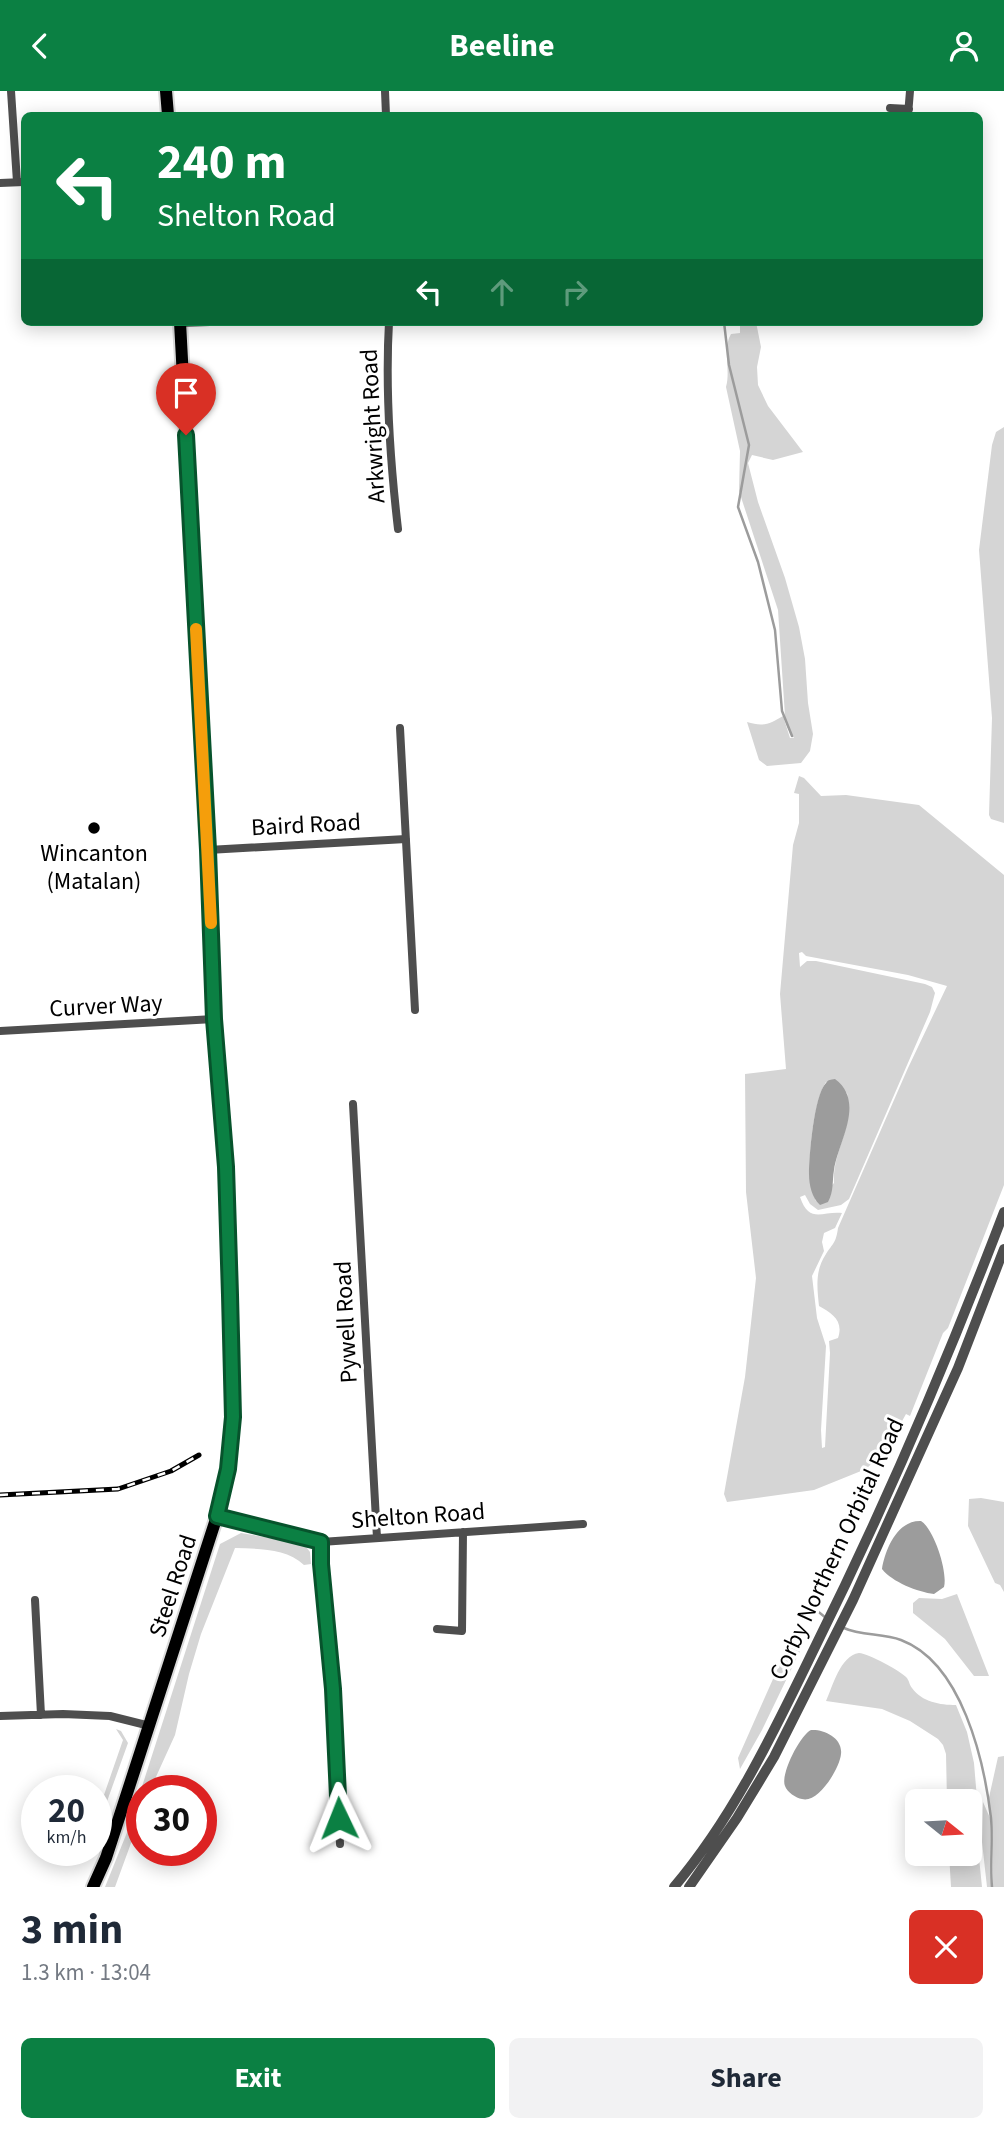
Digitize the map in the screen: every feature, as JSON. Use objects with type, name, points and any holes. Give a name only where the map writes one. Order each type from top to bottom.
[{"type":"main road","points":[[166,91],[167,112]]},
{"type":"main road","name":"Steel Road","points":[[93,1887],[106,1858],[150,1727],[217,1516],[228,1469],[233,1417],[226,1167],[214,1019],[208,850],[180,326]]},
{"type":"street","points":[[0,183],[21,182],[11,91]]},
{"type":"street","points":[[385,91],[386,112]]},
{"type":"street","points":[[890,108],[909,112],[909,91]]},
{"type":"street","name":"Arkwright Road","points":[[389,326],[387,366],[392,484],[398,529]]},
{"type":"street","points":[[400,727],[415,1010]]},
{"type":"street","name":"Baird Road","points":[[208,850],[406,838]]},
{"type":"street","name":"Curver Way","points":[[0,1031],[214,1019]]},
{"type":"street","name":"Pywell Road","points":[[353,1104],[377,1538]]},
{"type":"street","name":"Corby Northern Orbital Road","points":[[674,1887],[763,1754],[842,1594],[899,1471],[961,1326],[1004,1212]]},
{"type":"street","name":"Corby Northern Orbital Road","points":[[689,1887],[737,1818],[774,1757],[853,1600],[958,1368],[1004,1249]]},
{"type":"street","name":"Shelton Road","points":[[217,1516],[321,1542],[583,1524]]},
{"type":"street","points":[[437,1629],[462,1631],[463,1532]]},
{"type":"street","points":[[321,1542],[333,1689],[340,1844]]},
{"type":"street","points":[[35,1601],[41,1714]]},
{"type":"street","points":[[0,1716],[110,1716],[150,1727]]},
{"type":"shaded area","points":[[740,326],[757,326],[761,347],[757,367],[758,385],[768,406],[803,452],[773,460],[752,455],[748,463],[758,502],[785,578],[805,659],[813,734],[810,751],[801,763],[767,766],[759,760],[747,722],[766,724],[783,716],[790,738],[794,738],[787,727],[785,716],[778,610],[739,491],[740,451],[726,387],[728,340],[731,334],[740,333]]},
{"type":"shaded area","points":[[1004,427],[1004,823],[991,819],[989,815],[992,718],[979,550],[992,445],[996,432]]},
{"type":"shaded area","points":[[799,776],[821,796],[846,795],[919,805],[1004,875],[1004,1185],[910,1416],[906,1414],[886,1450],[866,1469],[814,1490],[727,1502],[724,1494],[745,1377],[756,1278],[746,1192],[745,1074],[786,1069],[780,994],[793,845],[799,823],[799,794],[794,793]],"holes":[[[802,952],[806,956],[908,975],[947,986],[908,1068],[835,1240],[818,1272],[819,1306],[832,1315],[839,1327],[838,1338],[829,1341],[825,1447],[822,1448],[826,1346],[817,1318],[812,1276],[824,1251],[824,1233],[835,1228],[842,1213],[812,1213],[800,1197],[805,1195],[810,1204],[818,1210],[841,1205],[849,1199],[930,1012],[935,993],[932,987],[925,984],[816,961],[807,961],[800,967],[799,953]],[[826,1082],[847,1093],[849,1105],[846,1127],[836,1160],[834,1183],[816,1201],[810,1179],[811,1143],[818,1101]]]},
{"type":"shaded area","points":[[835,1079],[844,1088],[848,1099],[848,1123],[836,1159],[831,1194],[828,1202],[820,1205],[813,1195],[810,1183],[811,1140],[818,1100],[828,1081]]},
{"type":"shaded area","points":[[969,1499],[1004,1502],[1004,1592],[1000,1585],[995,1583],[968,1526]]},
{"type":"shaded area","points":[[921,1521],[935,1541],[944,1571],[944,1587],[934,1594],[906,1586],[882,1569],[894,1537],[905,1525]]},
{"type":"shaded area","points":[[241,1533],[304,1544],[310,1552],[311,1564],[304,1565],[280,1552],[235,1548],[201,1634],[175,1735],[157,1775],[146,1775],[220,1544]]},
{"type":"shaded area","points":[[957,1594],[989,1676],[974,1676],[945,1639],[913,1613],[913,1603],[919,1598],[942,1599]]},
{"type":"shaded area","points":[[797,1642],[803,1645],[740,1769],[738,1758],[785,1652]]},
{"type":"shaded area","points":[[864,1654],[898,1671],[907,1678],[916,1693],[926,1700],[956,1705],[967,1732],[976,1789],[947,1789],[946,1754],[943,1745],[910,1721],[882,1709],[826,1701],[842,1666],[852,1655]]},
{"type":"shaded area","points":[[116,1729],[121,1731],[128,1743],[112,1788],[111,1775],[123,1740]]},
{"type":"shaded area","points":[[811,1730],[821,1731],[836,1739],[841,1754],[832,1776],[821,1791],[808,1799],[802,1799],[785,1786],[785,1773],[802,1739]]},
{"type":"shaded area","points":[[1004,1756],[1004,1887],[993,1887],[993,1837],[988,1802],[998,1757]]},
{"type":"shaded area","points":[[983,1802],[990,1818],[991,1887],[987,1887],[982,1842]]},
{"type":"shaded area","points":[[126,1835],[126,1857],[115,1887],[105,1887]]},
{"type":"shaded area","points":[[950,1866],[980,1866],[982,1887],[951,1887]]},
{"type":"waterway","points":[[724,326],[729,365],[749,445],[738,507],[758,562],[775,630],[782,711],[792,736]]},
{"type":"waterway","points":[[815,1609],[826,1618]]},
{"type":"waterway","points":[[844,1628],[901,1640],[922,1652],[940,1669],[954,1691],[976,1742],[983,1769],[992,1827],[992,1887]]},
{"type":"railway","points":[[0,1495],[118,1489],[171,1471],[199,1455]]},
{"type":"slow traffic","points":[[196,629],[211,923]]},
{"type":"place","name":"Wincanton (Matalan)","points":[[94,828]]},
{"type":"route","points":[[186,435],[208,850],[214,1019],[226,1167],[230,1295],[233,1417],[228,1469],[217,1516],[321,1542],[333,1689],[339,1818]]}]
